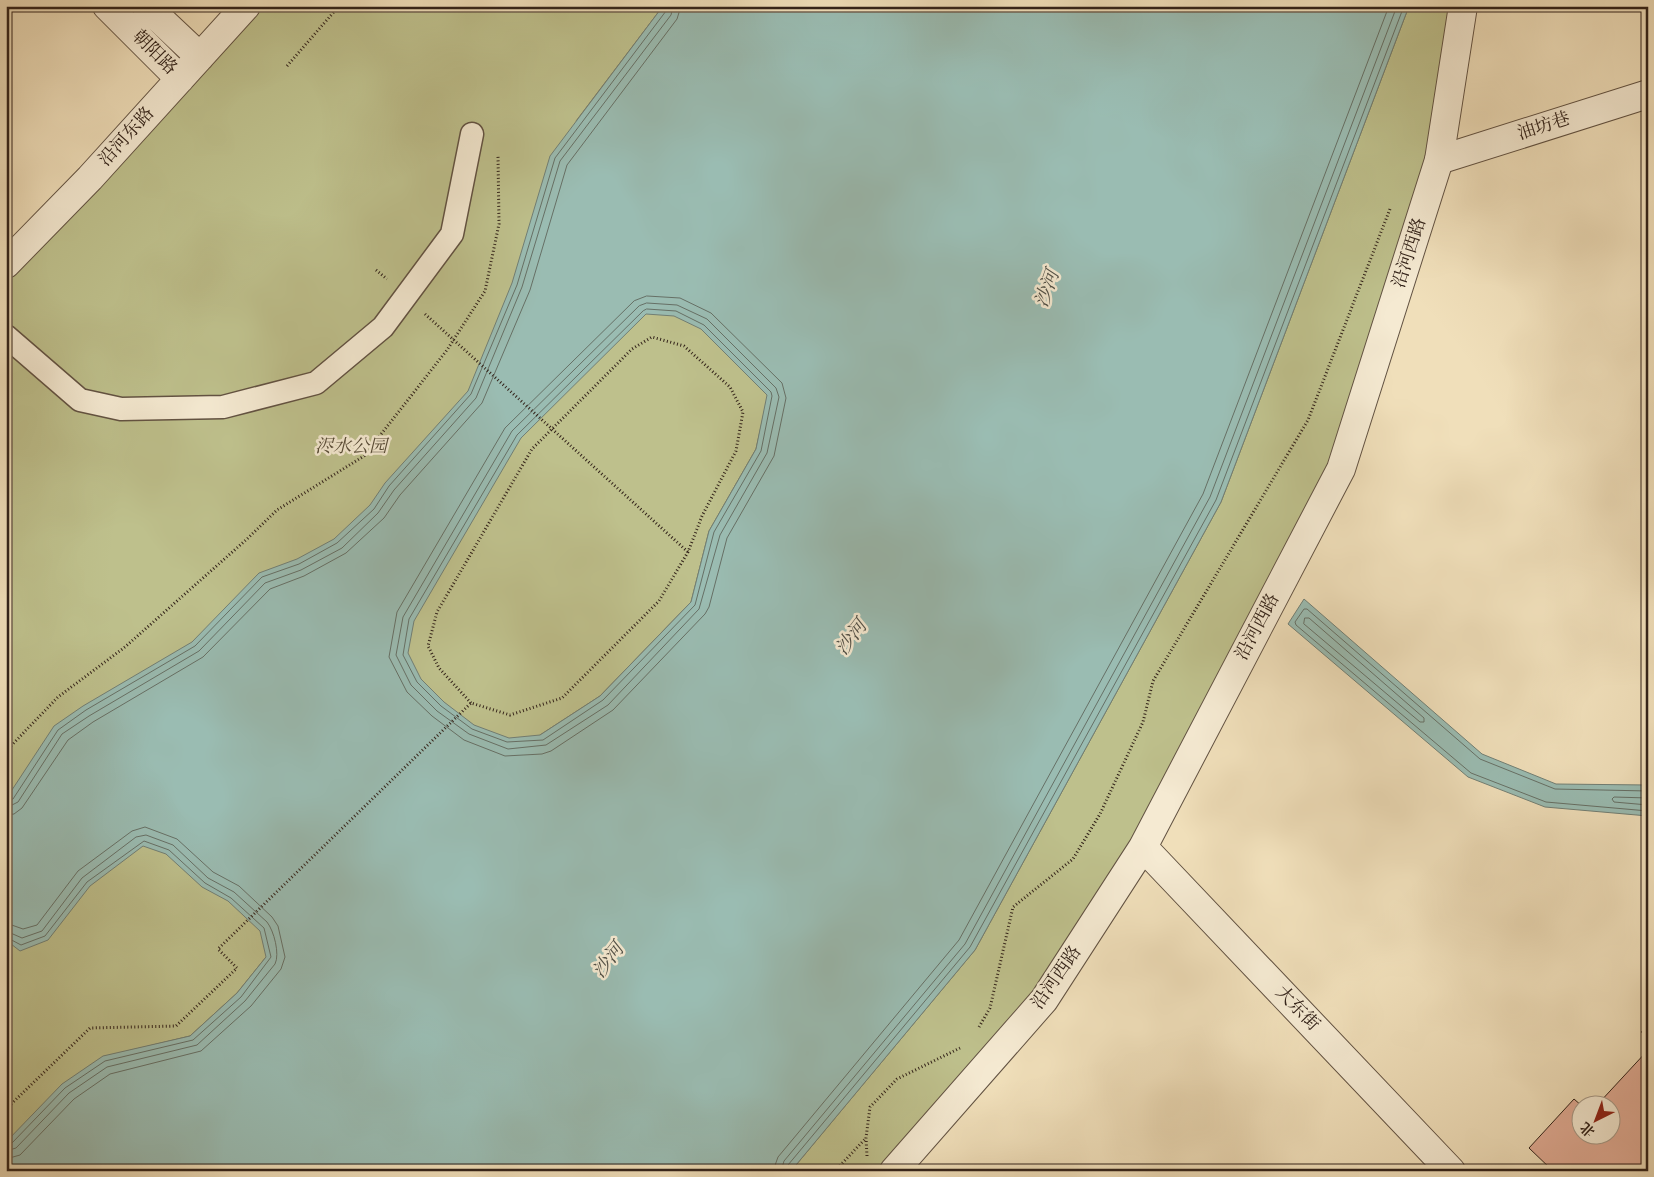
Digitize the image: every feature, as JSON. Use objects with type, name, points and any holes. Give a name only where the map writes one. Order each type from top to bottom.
[{"type":"street","name":"朝阳路","points":[[107,6],[180,79]]},
{"type":"street","name":"朝阳路","points":[[146,6],[200,57]]},
{"type":"street","name":"沿河东路","points":[[6,264],[90,178],[246,6]]},
{"type":"street","name":"沿河西路","points":[[894,1171],[1044,1000],[1142,847],[1340,469],[1439,160],[1463,6]]},
{"type":"street","name":"油坊巷","points":[[1439,160],[1648,94]]},
{"type":"street","points":[[6,336],[80,400],[121,409],[223,407],[316,383],[383,327],[452,234],[472,134]]},
{"type":"street","name":"大东街","points":[[1142,847],[1451,1171]]},
{"type":"path","points":[[287,66],[340,6]]},
{"type":"path","points":[[6,751],[58,697],[126,647],[247,539],[276,510],[364,456],[447,350],[485,291],[499,224],[498,156]]},
{"type":"path","points":[[975,1033],[990,1008],[1013,906],[1073,860],[1100,814],[1143,722],[1153,681],[1308,420],[1394,200]]},
{"type":"path","points":[[652,337],[684,346],[730,387],[743,412],[736,451],[702,516],[688,552],[659,602],[562,698],[510,715],[471,703],[439,668],[428,646],[437,612],[532,449],[632,349],[652,337]]},
{"type":"path","points":[[463,348],[688,552]]},
{"type":"path","points":[[6,1109],[90,1028],[176,1026],[238,968],[218,949],[471,703]]},
{"type":"path","points":[[868,1162],[866,1138],[870,1107],[897,1079],[964,1046]]},
{"type":"path","points":[[835,1171],[866,1138]]},
{"type":"green space","name":"浕水公园","points":[[246,6],[663,6],[576,121],[768,395],[756,449],[709,531],[691,602],[600,696],[540,735],[266,957],[237,993],[190,1036],[103,1057],[6,1142],[6,264]]},
{"type":"green space","points":[[1409,6],[1463,6],[1439,160],[1341,469],[1044,1000],[894,1171],[791,1171],[975,950],[1221,502]]},
{"type":"water","name":"沙河","points":[[663,6],[1409,6],[1221,502],[975,950],[791,1171],[6,1171],[6,1142],[62,1084],[103,1056],[190,1036],[237,993],[266,957],[260,931],[228,901],[202,887],[166,854],[143,846],[90,886],[48,940],[20,951],[6,940],[6,799],[54,726],[83,706],[192,642],[259,573],[297,559],[334,539],[370,505],[385,483],[468,391],[512,283],[550,156]],"holes":[[[646,314],[674,316],[701,329],[767,395],[756,449],[709,531],[691,602],[600,696],[540,735],[509,738],[474,725],[444,702],[421,679],[408,653],[414,621],[521,438]]]},
{"type":"water","points":[[1304,599],[1482,754],[1556,784],[1648,785],[1648,816],[1545,807],[1468,777],[1288,624]]},
{"type":"building","points":[[1648,1025],[1648,1037],[1641,1032]]},
{"type":"building","points":[[1648,1050],[1648,1171],[1553,1171],[1529,1148],[1572,1101],[1572,1144],[1622,1144],[1622,1094],[1607,1094]]}]
